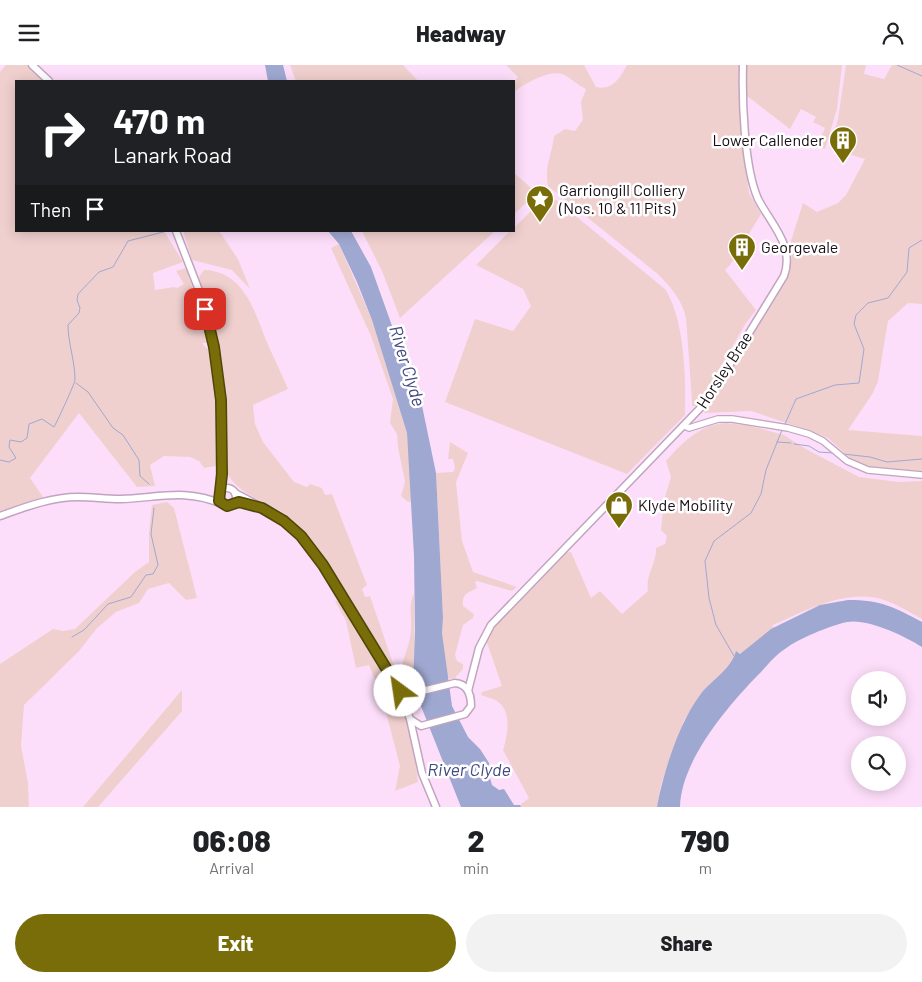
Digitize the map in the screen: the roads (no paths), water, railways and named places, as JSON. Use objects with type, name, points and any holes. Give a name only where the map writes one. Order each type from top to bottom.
[{"type":"main road","points":[[32,65],[48,80]]},
{"type":"main road","name":"Horsley Brae","points":[[421,725],[463,715],[468,711],[471,706],[468,691],[473,667],[485,635],[498,617],[708,400],[784,276],[788,265],[785,246],[754,188],[742,101],[743,65]]},
{"type":"main road","points":[[178,234],[200,293],[214,347],[221,400],[222,474],[218,498],[222,504]]},
{"type":"main road","points":[[685,425],[689,427],[718,419],[732,419],[788,428],[810,434],[823,441],[847,461],[868,470],[922,475]]},
{"type":"main road","points":[[222,474],[233,491],[234,503]]},
{"type":"main road","points":[[204,497],[225,488],[233,491],[274,514],[293,528],[311,548],[348,603],[400,691],[410,719],[422,773],[436,807]]},
{"type":"main road","points":[[0,516],[58,498],[140,497],[181,494],[204,497],[222,504],[244,503],[262,508]]},
{"type":"main road","name":"Horsley Brae","points":[[456,683],[463,680],[473,667]]},
{"type":"main road","points":[[400,691],[413,693],[456,683],[464,685],[468,691]]},
{"type":"main road","points":[[406,708],[413,693]]},
{"type":"main road","points":[[410,719],[421,725],[414,740]]},
{"type":"water","points":[[265,65],[283,65],[287,80],[268,80]]},
{"type":"water","name":"River Clyde","points":[[329,232],[352,232],[371,267],[406,365],[420,396],[436,473],[443,618],[442,633],[452,706],[468,737],[480,749],[489,763],[492,785],[499,790],[504,789],[514,805],[520,805],[521,807],[461,807],[413,686],[415,631],[414,556],[407,433],[372,320],[339,244]]},
{"type":"water","points":[[848,600],[870,601],[887,605],[922,622],[922,647],[886,629],[855,621],[824,629],[791,645],[774,658],[746,688],[708,736],[688,771],[682,789],[680,807],[657,807],[663,779],[673,749],[692,706],[704,690],[730,664],[736,651],[740,654],[771,629],[820,605]]},
{"type":"waterway","points":[[897,65],[922,76]]},
{"type":"waterway","points":[[0,460],[9,462],[16,458],[9,447],[10,440],[21,442],[27,438],[29,424],[42,419],[54,427],[62,411],[75,380],[68,325],[79,313],[78,294],[99,272],[113,267],[128,241],[163,232]]},
{"type":"waterway","points":[[785,424],[796,399],[835,385],[859,383],[864,349],[854,324],[856,315],[868,303],[888,298],[907,272],[909,248],[922,240]]},
{"type":"waterway","points":[[76,383],[88,392],[113,428],[123,435],[139,460],[140,476],[149,484]]},
{"type":"waterway","points":[[734,656],[716,625],[709,598],[705,561],[714,541],[751,513],[761,494],[766,470],[782,430]]},
{"type":"waterway","points":[[777,442],[791,443]]},
{"type":"waterway","points":[[794,444],[809,446],[819,452],[833,453]]},
{"type":"waterway","points":[[843,454],[870,457],[887,462],[922,459]]},
{"type":"waterway","points":[[72,637],[84,630],[108,604],[131,597],[146,575],[153,574],[158,565],[151,534],[154,508]]},
{"type":"place","name":"Lower Callender","points":[[843,164]]},
{"type":"place","name":"Garriongill Colliery (Nos. 10 & 11 Pits)","points":[[540,223]]},
{"type":"place","name":"Georgevale","points":[[742,271]]},
{"type":"place","name":"Klyde Mobility","points":[[619,529]]}]
